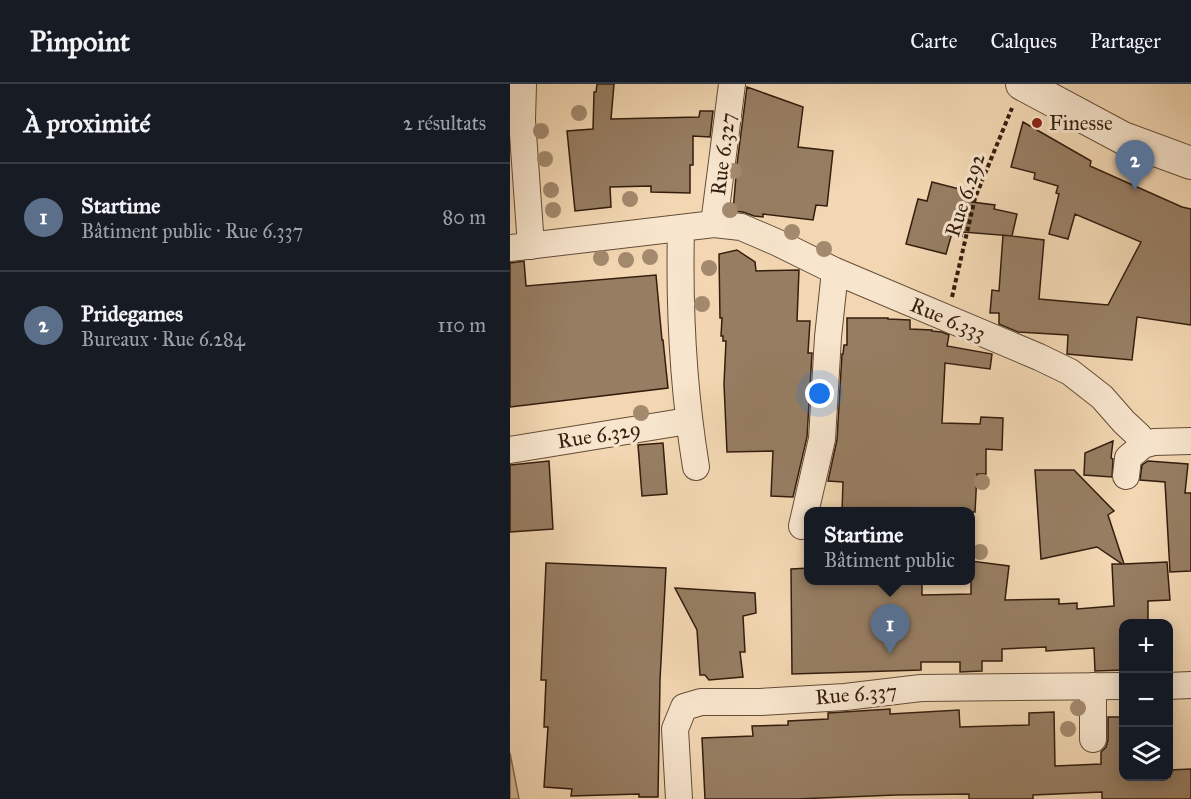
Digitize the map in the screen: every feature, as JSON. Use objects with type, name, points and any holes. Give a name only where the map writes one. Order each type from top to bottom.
[{"type":"street","points":[[520,247],[523,84]]},
{"type":"street","name":"Rue 6.327","points":[[714,224],[732,84]]},
{"type":"street","points":[[1022,84],[1123,138],[1191,163]]},
{"type":"street","name":"Rue 6.333","points":[[520,247],[714,224],[741,227],[835,271],[1070,372],[1102,397],[1139,436],[1143,445]]},
{"type":"street","points":[[681,229],[679,282],[688,421],[696,467]]},
{"type":"street","points":[[806,507],[822,439],[828,337],[835,271]]},
{"type":"street","name":"Rue 6.329","points":[[510,450],[688,421]]},
{"type":"street","points":[[1126,476],[1128,458],[1143,445],[1154,441],[1191,441]]},
{"type":"street","points":[[802,526],[804,517]]},
{"type":"street","points":[[1173,686],[1191,685]]},
{"type":"street","points":[[1093,686],[1093,740]]},
{"type":"street","name":"Rue 6.337","points":[[679,799],[675,729],[684,707],[701,702],[760,702],[845,697],[921,688],[1119,686]]},
{"type":"path","name":"Rue 6.292","points":[[947,318],[975,198],[1022,84]]},
{"type":"shaded area","points":[[510,753],[519,799],[510,799]]},
{"type":"building","points":[[597,84],[614,84],[611,119],[699,117],[700,111],[713,111],[710,137],[693,136],[690,193],[651,192],[651,186],[610,187],[611,207],[575,211],[567,131],[593,129],[594,92],[596,92]]},
{"type":"building","points":[[747,87],[803,107],[798,147],[833,151],[827,206],[816,205],[813,220],[763,214],[763,217],[754,216],[733,211]]},
{"type":"building","points":[[1023,122],[1091,161],[1090,166],[1191,209],[1191,325],[1137,317],[1132,360],[1067,354],[1068,335],[1018,332],[999,324],[999,313],[990,313],[992,290],[999,291],[1003,235],[1044,240],[1039,299],[1108,305],[1141,242],[1075,214],[1068,239],[1049,234],[1059,194],[1056,193],[1058,186],[1034,179],[1035,173],[1011,167]]},
{"type":"building","points":[[932,182],[975,193],[972,202],[995,205],[994,209],[1017,214],[1012,236],[963,232],[962,236],[952,233],[946,254],[906,244],[918,199],[927,201]]},
{"type":"building","points":[[737,250],[755,262],[756,271],[799,270],[797,321],[810,321],[808,353],[812,353],[807,437],[793,497],[771,496],[773,451],[727,452],[724,384],[726,341],[723,341],[723,336],[721,336],[719,254]]},
{"type":"building","points":[[524,261],[526,286],[656,275],[668,388],[510,407],[510,263]]},
{"type":"building","points":[[847,318],[888,318],[910,320],[910,329],[932,330],[949,335],[947,346],[992,354],[990,369],[945,363],[942,423],[980,424],[981,417],[1003,418],[1002,450],[986,449],[986,474],[977,474],[975,512],[975,507],[842,507],[843,482],[828,481],[837,440],[842,354],[844,345],[847,345]]},
{"type":"building","points":[[1113,441],[1112,477],[1084,475],[1085,453]]},
{"type":"building","points":[[663,443],[667,494],[642,496],[638,445]]},
{"type":"building","points":[[549,461],[553,529],[510,532],[510,465]]},
{"type":"building","points":[[1148,461],[1188,464],[1185,493],[1191,493],[1191,571],[1170,572],[1165,482],[1140,480],[1142,465]]},
{"type":"building","points":[[1035,470],[1074,470],[1114,511],[1108,515],[1124,564],[1167,562],[1170,600],[1148,601],[1148,619],[1119,619],[1119,670],[1095,671],[1094,648],[1046,651],[1046,647],[1002,649],[1002,661],[982,661],[982,671],[960,672],[960,662],[921,662],[921,670],[792,674],[791,569],[804,568],[804,585],[922,585],[922,595],[971,594],[971,585],[975,585],[975,562],[1009,566],[1005,600],[1059,599],[1059,604],[1077,603],[1077,609],[1114,606],[1112,564],[1122,564],[1097,547],[1041,559]]},
{"type":"building","points":[[546,563],[666,568],[660,680],[658,797],[639,797],[639,794],[571,796],[572,789],[544,787],[548,727],[544,727],[546,680],[541,680]]},
{"type":"building","points":[[675,588],[755,593],[756,613],[743,616],[745,652],[740,652],[743,677],[709,680],[705,675],[700,675],[697,630]]},
{"type":"building","points":[[890,709],[890,714],[959,710],[960,727],[1029,725],[1029,713],[1054,712],[1055,766],[1101,764],[1101,752],[1108,740],[1108,717],[1119,717],[1119,781],[1173,781],[1173,770],[1191,769],[1191,799],[1102,799],[1102,792],[1033,795],[1033,799],[969,799],[969,794],[705,799],[702,738],[753,736],[752,726],[788,725],[788,721],[828,719],[828,713]]},
{"type":"place","name":"Finesse","points":[[1037,123]]},
{"type":"place","name":"Pridegames","points":[[1135,190]]},
{"type":"place","name":"Startime","points":[[890,654]]}]
